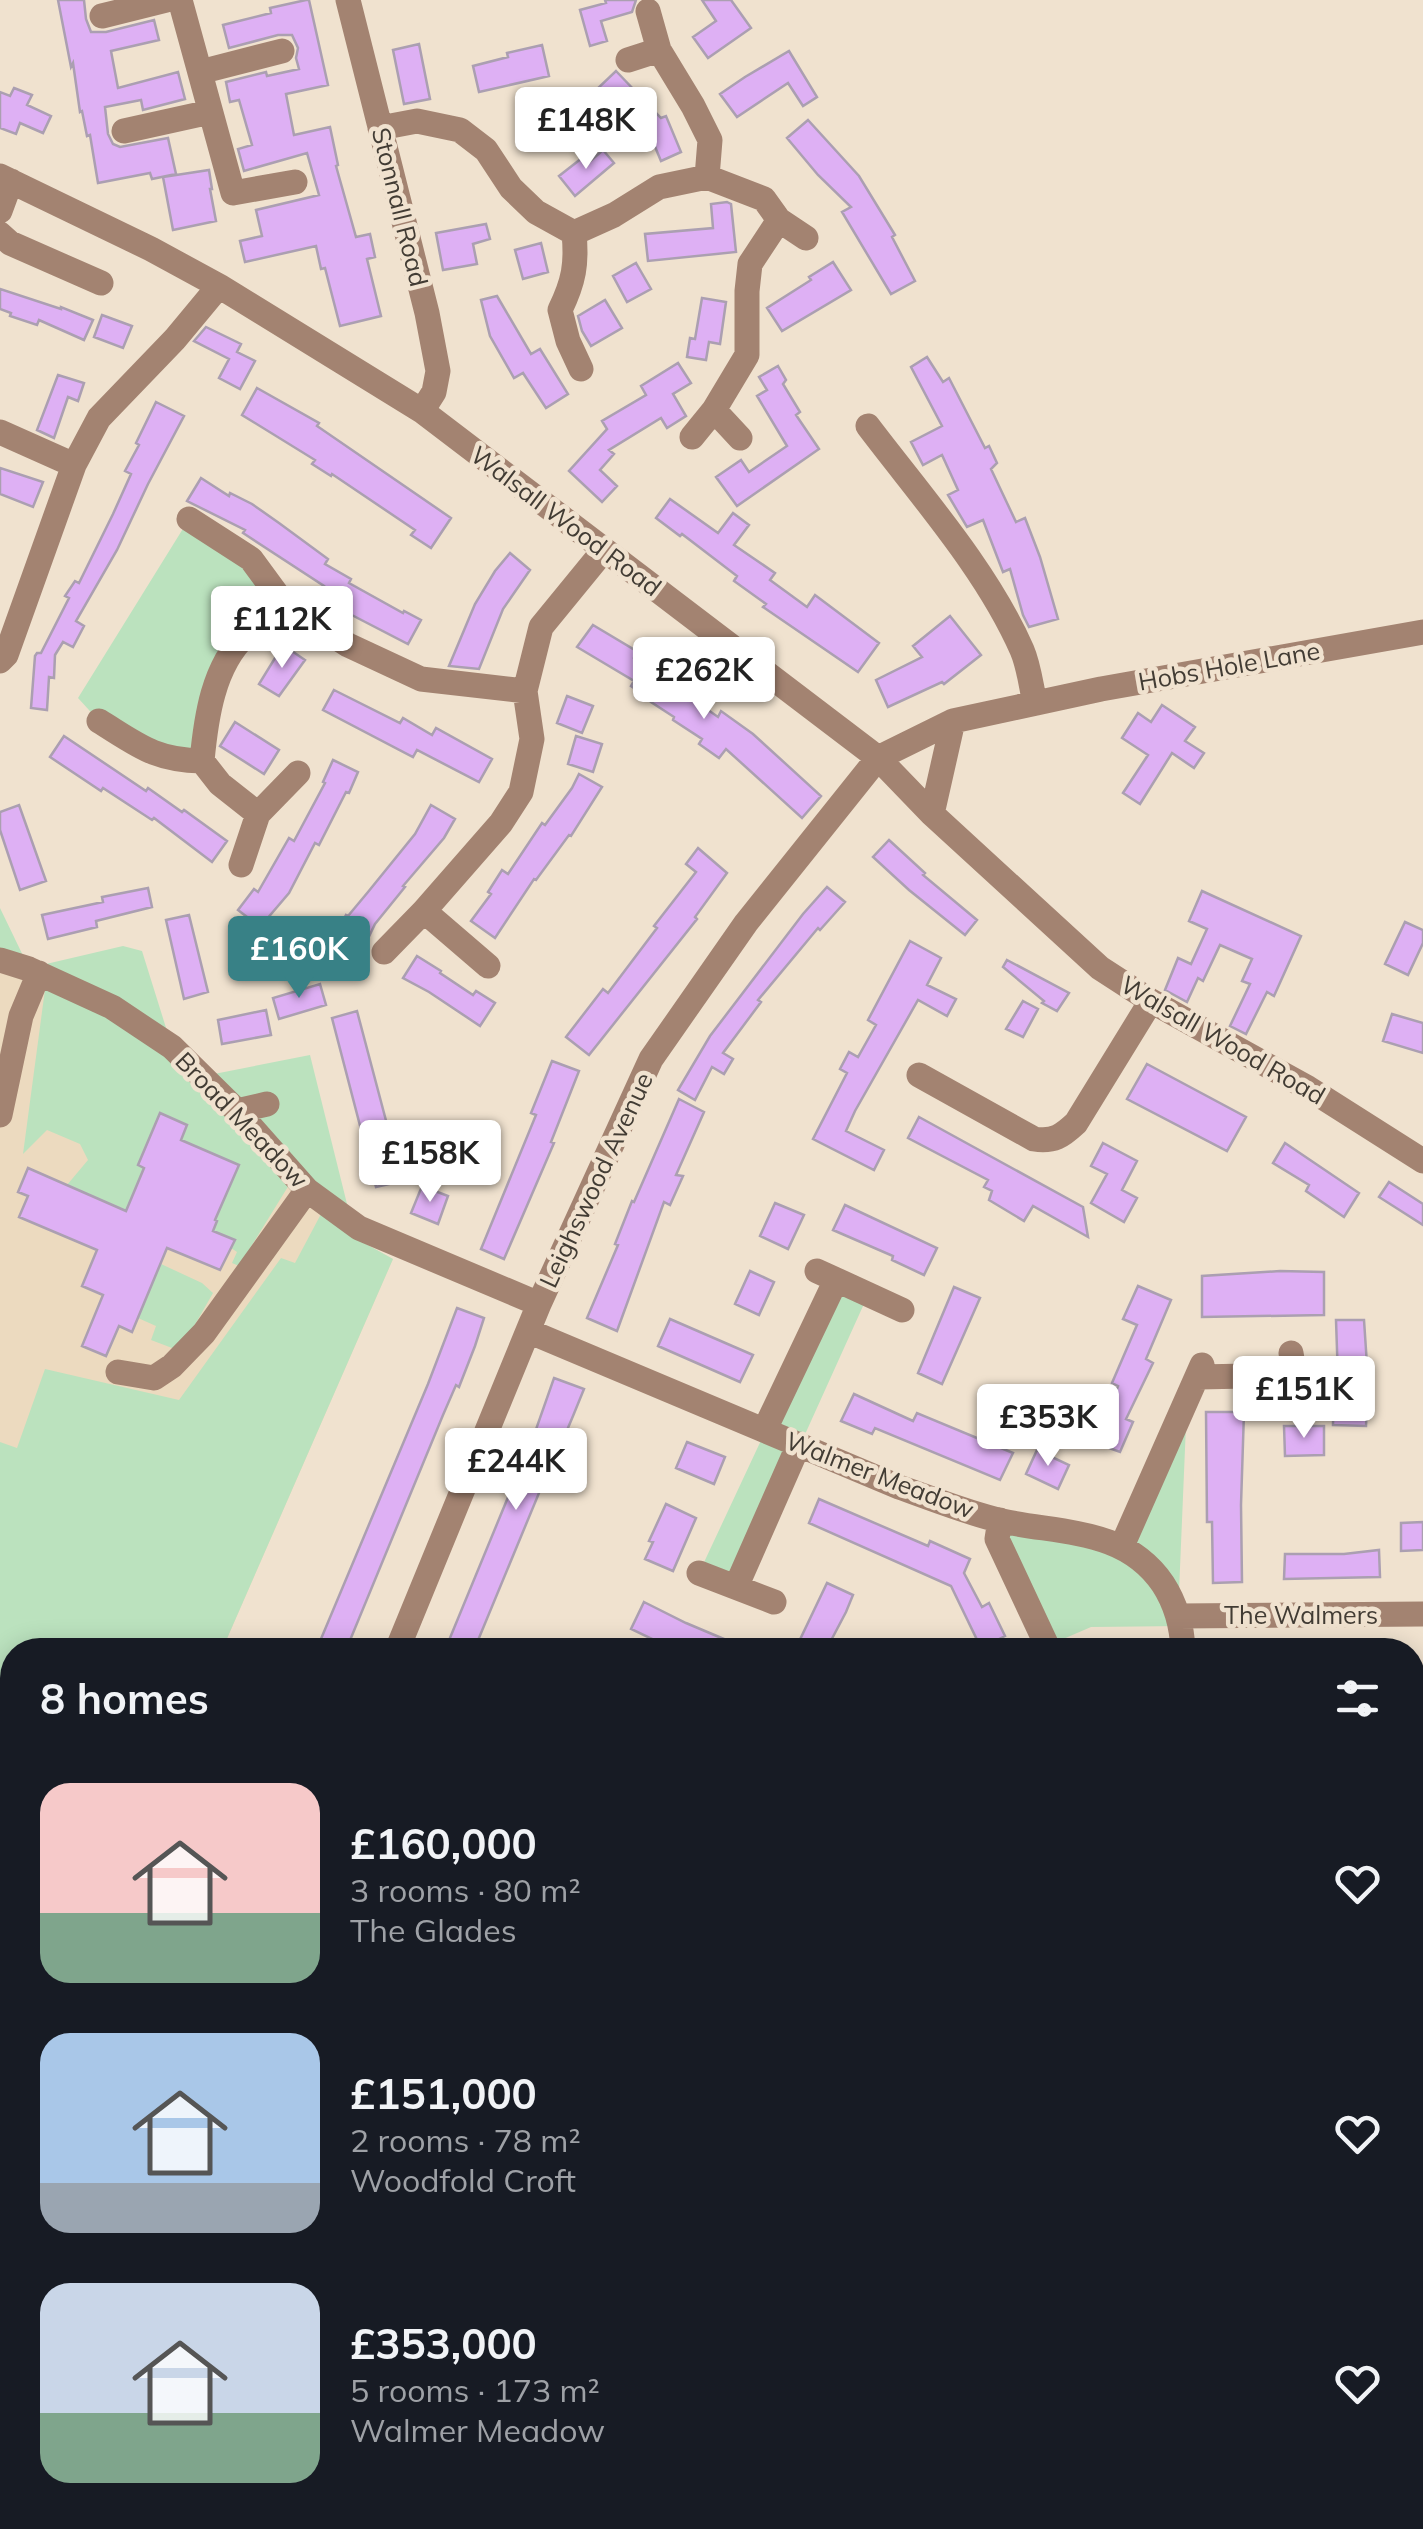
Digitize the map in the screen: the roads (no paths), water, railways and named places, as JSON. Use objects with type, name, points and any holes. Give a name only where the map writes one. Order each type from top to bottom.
[{"type":"street","points":[[102,16],[166,0]]},
{"type":"street","points":[[180,0],[233,193],[295,182]]},
{"type":"street","name":"Stonnall Road","points":[[348,0],[438,371],[434,392],[422,411]]},
{"type":"street","points":[[648,11],[659,50],[710,140],[708,176]]},
{"type":"street","points":[[628,60],[659,50]]},
{"type":"street","points":[[200,72],[282,51]]},
{"type":"street","points":[[124,131],[210,112]]},
{"type":"street","points":[[380,128],[417,121],[460,130],[486,150],[512,188],[536,212],[574,233]]},
{"type":"street","points":[[574,233],[659,187],[708,176],[764,199],[779,220],[806,238]]},
{"type":"street","name":"Walsall Wood Road","points":[[0,211],[5,178],[151,248],[422,411],[878,758],[932,814],[1100,968],[1151,1001],[1291,1078],[1423,1160]]},
{"type":"street","points":[[692,437],[748,355],[750,264],[779,220]]},
{"type":"street","points":[[574,233],[572,287],[560,310],[568,342],[581,368]]},
{"type":"street","points":[[0,234],[10,243],[101,283]]},
{"type":"street","points":[[0,660],[6,655],[74,465],[99,418],[219,286]]},
{"type":"street","points":[[714,410],[740,438]]},
{"type":"street","points":[[868,426],[1002,611],[1024,654],[1034,704]]},
{"type":"street","points":[[0,432],[74,465]]},
{"type":"street","points":[[189,518],[251,559],[284,604],[348,645],[421,679],[525,690]]},
{"type":"street","points":[[384,952],[424,912],[500,823],[521,792],[532,739],[525,690],[540,628],[604,550]]},
{"type":"street","points":[[258,814],[220,784],[202,761],[206,721],[218,676],[243,637],[284,604]]},
{"type":"street","name":"Hobs Hole Lane","points":[[878,758],[953,721],[1101,689],[1423,632]]},
{"type":"street","points":[[99,721],[152,754],[202,761]]},
{"type":"street","points":[[932,814],[953,721]]},
{"type":"street","name":"Leighswood Avenue","points":[[403,1638],[539,1304],[651,1059],[746,922],[878,758]]},
{"type":"street","points":[[241,864],[258,814],[298,773]]},
{"type":"street","points":[[424,912],[488,966]]},
{"type":"street","name":"Broad Meadow","points":[[0,960],[112,1007],[172,1047],[238,1111],[307,1190],[358,1228],[539,1304]]},
{"type":"street","points":[[0,1115],[21,1016],[38,973]]},
{"type":"street","points":[[919,1075],[1034,1138],[1060,1138],[1076,1123],[1151,1001]]},
{"type":"street","points":[[238,1111],[267,1104]]},
{"type":"street","points":[[118,1372],[154,1378],[172,1366],[204,1332],[307,1190]]},
{"type":"street","points":[[765,1429],[827,1276],[902,1310]]},
{"type":"street","name":"Walmer Meadow","points":[[528,1331],[898,1487],[1000,1520],[1092,1535],[1122,1546],[1157,1575],[1173,1602],[1181,1638]]},
{"type":"street","points":[[1122,1546],[1200,1371],[1294,1375]]},
{"type":"street","points":[[736,1587],[799,1444]]},
{"type":"street","points":[[1000,1520],[998,1540],[1050,1638]]},
{"type":"street","points":[[700,1573],[774,1602]]},
{"type":"street","name":"The Walmers","points":[[1178,1616],[1423,1614]]}]
